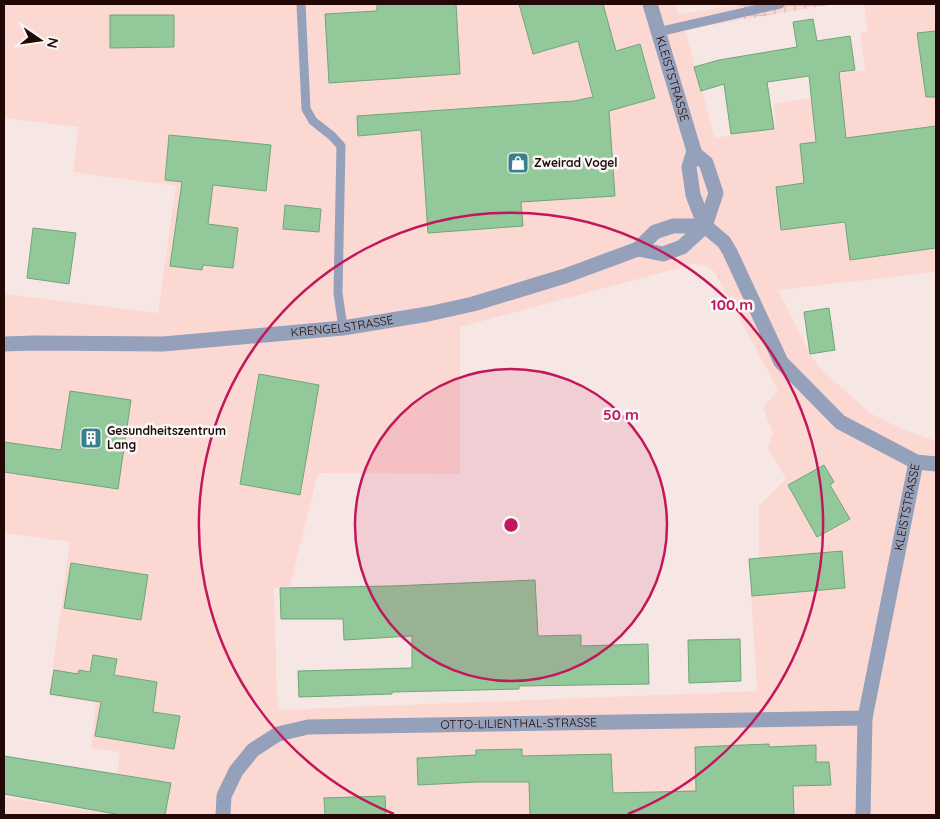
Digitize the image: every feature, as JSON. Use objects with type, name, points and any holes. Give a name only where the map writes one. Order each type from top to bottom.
[{"type":"street","name":"KLEISTSTRASSE","points":[[650,4],[694,154],[706,163],[716,193],[705,226]]},
{"type":"street","name":"KLEISTSTRASSE","points":[[694,154],[689,167],[693,195],[705,226],[724,242],[730,252],[781,362],[840,422],[916,462],[865,718],[863,815]]},
{"type":"street","name":"KRENGELSTRASSE","points":[[4,344],[163,344],[343,328],[428,314],[473,304],[565,276],[638,249],[655,232],[673,226],[705,226]]},
{"type":"street","points":[[638,249],[663,254],[682,248],[705,226]]},
{"type":"street","name":"KRENGELSTRASSE","points":[[4,334],[35,343]]},
{"type":"street","points":[[916,462],[936,464]]},
{"type":"street","name":"OTTO-LILIENTHAL-STRASSE","points":[[223,815],[224,796],[236,771],[253,750],[278,734],[308,727],[865,718]]},
{"type":"lane","points":[[301,4],[306,109],[313,122],[332,136],[341,146],[338,293],[343,328]]},
{"type":"lane","points":[[658,32],[780,4]]},
{"type":"shaded area","points":[[4,4],[675,4],[678,15],[739,4],[740,20],[685,30],[715,138],[776,128],[774,104],[811,98],[809,77],[865,70],[860,33],[868,32],[864,4],[936,4],[936,272],[778,290],[811,356],[825,373],[870,413],[902,429],[936,441],[936,815],[4,815],[4,797],[111,814],[120,752],[91,748],[96,703],[49,696],[70,542],[4,533],[4,294],[158,313],[176,186],[73,172],[78,127],[4,118]],"holes":[[[694,264],[704,265],[714,271],[778,390],[763,408],[773,433],[768,448],[786,479],[759,506],[759,558],[749,559],[757,691],[279,710],[274,588],[290,586],[318,473],[460,474],[460,327]]]},
{"type":"shaded area","points":[[739,4],[834,4],[740,20]]},
{"type":"building","points":[[377,4],[456,4],[460,74],[329,83],[325,14],[377,11]]},
{"type":"building","points":[[519,4],[603,4],[616,51],[640,44],[655,98],[609,111],[615,196],[521,202],[523,226],[428,233],[421,130],[358,136],[357,116],[574,101],[593,97],[578,41],[533,54]]},
{"type":"building","points":[[110,15],[174,15],[174,47],[110,48]]},
{"type":"building","points":[[813,19],[817,41],[850,36],[855,70],[839,72],[846,138],[936,126],[936,248],[850,260],[845,222],[781,230],[776,187],[804,183],[800,144],[816,142],[809,76],[767,82],[774,129],[731,134],[724,84],[701,91],[694,67],[719,60],[797,47],[793,22]]},
{"type":"building","points":[[936,31],[936,97],[926,97],[917,33]]},
{"type":"building","points":[[169,135],[271,145],[266,191],[213,185],[208,224],[238,228],[233,268],[203,265],[202,270],[170,266],[182,182],[165,180]]},
{"type":"building","points":[[285,205],[321,209],[319,232],[283,229]]},
{"type":"building","points":[[33,228],[76,233],[69,284],[27,278]]},
{"type":"building","points":[[829,308],[835,350],[810,354],[804,312]]},
{"type":"building","points":[[259,374],[319,385],[300,495],[240,484]]},
{"type":"building","name":"Gesundheitszentrum Lang","points":[[70,391],[131,400],[118,489],[4,472],[4,442],[61,450]]},
{"type":"building","points":[[824,465],[834,482],[830,485],[850,519],[817,537],[788,485]]},
{"type":"building","points":[[842,551],[845,588],[752,596],[749,559]]},
{"type":"building","points":[[71,563],[148,575],[141,620],[64,608]]},
{"type":"building","points":[[535,580],[538,636],[581,635],[581,646],[648,644],[649,684],[519,686],[519,689],[392,692],[392,694],[299,697],[298,671],[412,668],[412,636],[344,640],[343,619],[281,619],[280,588],[392,586]]},
{"type":"building","points":[[740,639],[741,681],[689,683],[688,640]]},
{"type":"building","points":[[93,655],[117,659],[114,675],[157,682],[153,712],[180,716],[174,749],[95,736],[101,702],[50,694],[54,670],[78,674],[79,670],[90,672]]},
{"type":"building","points":[[769,744],[769,747],[816,745],[816,762],[829,762],[831,785],[793,786],[794,815],[530,815],[529,782],[418,785],[417,758],[476,755],[476,750],[522,749],[522,756],[611,754],[613,793],[696,791],[695,747]]},
{"type":"building","points":[[4,756],[171,783],[165,815],[121,815],[4,794]]},
{"type":"building","points":[[385,796],[386,815],[325,815],[324,798]]},
{"type":"place","name":"Zweirad Vogel","points":[[518,163]]},
{"type":"place","name":"Gesundheitszentrum Lang","points":[[91,438]]}]
